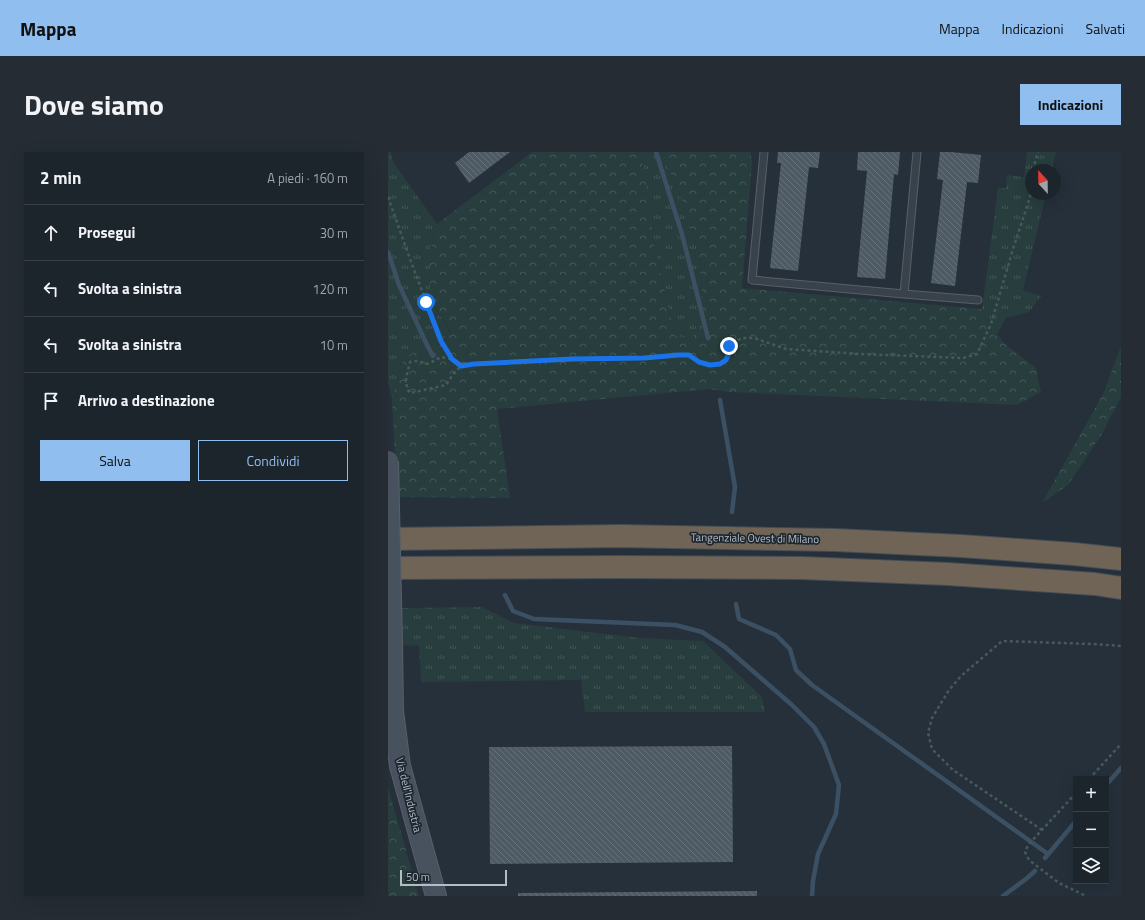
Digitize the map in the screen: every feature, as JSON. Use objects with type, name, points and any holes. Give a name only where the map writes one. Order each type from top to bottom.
[{"type":"highway","name":"Tangenziale Ovest di Milano","points":[[388,539],[621,536],[835,540],[968,546],[1121,559]]},
{"type":"highway","points":[[388,568],[802,568],[948,574],[1095,584],[1121,588]]},
{"type":"street","name":"Via dell'Industria","points":[[388,460],[393,710],[400,766],[436,896]]},
{"type":"lane","points":[[764,152],[752,280],[978,300]]},
{"type":"lane","points":[[904,294],[917,152]]},
{"type":"path","points":[[1035,164],[1038,152]]},
{"type":"path","points":[[388,197],[441,341],[452,359],[461,366]]},
{"type":"path","points":[[452,359],[441,357],[428,364],[417,361],[410,362],[406,378],[407,390],[410,393],[446,385],[461,366],[482,363],[572,359],[644,358],[689,355],[699,362],[710,365],[720,364],[726,360],[729,353],[729,346],[743,338],[754,338],[786,349],[816,352],[963,358],[978,354],[991,324],[1029,200]]},
{"type":"path","points":[[1042,830],[953,770],[932,749],[928,733],[932,718],[949,690],[960,676],[1002,641],[1121,646]]},
{"type":"path","points":[[1092,776],[1121,744]]},
{"type":"path","points":[[1073,796],[1028,845],[1025,852],[1029,860],[1059,883],[1086,896]]},
{"type":"green space","points":[[388,152],[391,152],[393,162],[437,224],[430,251],[430,299],[452,335],[404,357],[392,399],[388,382]]},
{"type":"green space","points":[[532,152],[641,152],[654,244],[675,336],[693,339],[703,301],[699,253],[683,202],[661,152],[750,152],[752,162],[742,288],[982,309],[995,340],[1004,343],[1036,368],[1041,392],[1017,405],[728,392],[709,389],[497,409],[510,498],[397,497],[392,399],[404,357],[452,334],[430,299],[430,251],[437,224]]},
{"type":"green space","points":[[641,152],[661,152],[683,202],[699,253],[703,302],[693,340],[675,336],[654,244]]},
{"type":"green space","points":[[1027,152],[1056,152],[1053,164],[1026,164]]},
{"type":"green space","points":[[1025,169],[1025,200],[1045,200],[1023,290],[1041,296],[1029,312],[1006,318],[997,334],[1004,343],[995,340],[982,309],[998,188],[1006,188],[1007,175],[1024,177]]},
{"type":"green space","points":[[1121,346],[1121,397],[1102,434],[1068,485],[1042,503],[1103,394]]},
{"type":"green space","points":[[482,607],[514,623],[640,638],[703,641],[762,697],[765,712],[585,712],[581,680],[421,682],[419,646],[400,645],[401,608]]},
{"type":"green space","points":[[388,787],[419,896],[388,896]]},
{"type":"building","points":[[469,152],[510,152],[469,183],[455,163]]},
{"type":"building","points":[[778,152],[820,152],[818,168],[809,167],[798,271],[770,268],[781,163],[777,163]]},
{"type":"building","points":[[858,152],[900,152],[898,175],[894,174],[885,279],[857,277],[867,171],[857,170]]},
{"type":"building","points":[[940,152],[981,155],[978,183],[967,182],[955,286],[931,283],[943,180],[937,179]]},
{"type":"building","points":[[732,746],[733,862],[490,864],[489,747]]},
{"type":"building","points":[[757,891],[757,896],[518,896],[518,893]]},
{"type":"waterway","points":[[656,152],[682,234],[708,338]]},
{"type":"waterway","points":[[388,252],[399,285],[433,356]]},
{"type":"waterway","points":[[720,400],[735,487],[732,512]]},
{"type":"waterway","points":[[505,595],[513,611],[534,619],[675,625],[702,632],[725,647],[792,705],[814,727],[824,744],[839,785],[836,814],[818,854],[812,896]]},
{"type":"waterway","points":[[736,604],[739,619],[776,635],[790,649],[796,670],[812,685],[1048,854]]},
{"type":"waterway","points":[[1109,782],[1121,768]]},
{"type":"waterway","points":[[1045,858],[1073,825]]},
{"type":"waterway","points":[[1003,896],[1035,871]]},
{"type":"route","points":[[426,302],[441,341],[452,359],[461,366],[572,359],[644,358],[678,355],[689,355],[699,362],[710,365],[720,364],[726,360],[729,353],[729,346]]}]
